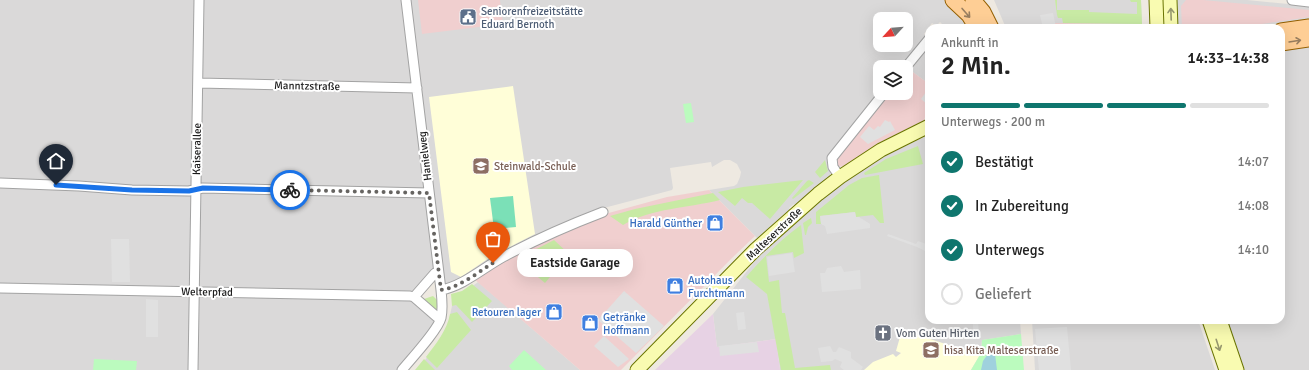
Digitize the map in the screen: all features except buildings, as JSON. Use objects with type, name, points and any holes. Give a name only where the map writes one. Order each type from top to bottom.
[{"type":"main road","points":[[954,0],[969,15],[975,24]]},
{"type":"main road","points":[[973,0],[989,24]]},
{"type":"main road","points":[[1156,0],[1157,24]]},
{"type":"main road","points":[[1170,0],[1171,24]]},
{"type":"main road","points":[[1285,30],[1309,27]]},
{"type":"main road","points":[[1285,43],[1309,39]]},
{"type":"main road","name":"Malteserstraße","points":[[637,370],[756,249],[789,219],[840,177],[881,150],[925,128]]},
{"type":"main road","points":[[1210,324],[1226,370]]},
{"type":"main road","points":[[1221,324],[1237,370]]},
{"type":"street","name":"Kaiserallee","points":[[193,370],[199,0]]},
{"type":"street","name":"Hanielweg","points":[[406,0],[441,290],[441,318]]},
{"type":"street","points":[[1292,0],[1309,2]]},
{"type":"street","points":[[912,60],[925,44]]},
{"type":"street","name":"Manntzstraße","points":[[198,83],[417,88]]},
{"type":"street","points":[[840,177],[834,167],[832,158],[878,100]]},
{"type":"street","points":[[0,183],[132,190],[189,191],[203,188],[429,193]]},
{"type":"street","points":[[441,290],[455,286],[503,257],[603,212]]},
{"type":"street","points":[[402,370],[437,327],[441,318],[437,317],[414,297],[435,273],[439,273]]},
{"type":"street","name":"Welterpfad","points":[[0,288],[414,297]]},
{"type":"shaded area","points":[[0,0],[196,0],[192,184],[189,187],[160,188],[0,180]]},
{"type":"shaded area","points":[[203,0],[403,0],[412,84],[202,79]]},
{"type":"shaded area","points":[[409,0],[946,0],[952,4],[969,24],[942,24],[940,22],[938,24],[925,24],[925,38],[907,60],[873,60],[874,100],[829,155],[827,161],[830,177],[795,205],[794,204],[789,208],[790,209],[758,239],[709,190],[734,186],[737,184],[741,172],[737,164],[730,160],[724,160],[712,167],[711,162],[670,168],[672,190],[600,209],[445,285],[444,284]]},
{"type":"shaded area","points":[[418,0],[500,0],[503,24],[422,34]]},
{"type":"shaded area","points":[[994,0],[1141,0],[1142,24],[1004,24]]},
{"type":"shaded area","points":[[1176,0],[1247,0],[1309,6],[1309,24],[1285,27],[1285,24],[1177,24]]},
{"type":"shaded area","points":[[1186,0],[1203,0],[1309,10],[1309,17],[1261,24],[1182,24],[1181,6]]},
{"type":"shaded area","points":[[1053,13],[1055,24],[1042,24],[1040,15]]},
{"type":"shaded area","points":[[1055,23],[1142,24],[1055,24]]},
{"type":"shaded area","points":[[1309,46],[1309,370],[1242,370],[1225,324],[1285,324],[1285,49]]},
{"type":"shaded area","points":[[925,52],[925,81],[913,72],[913,66]]},
{"type":"shaded area","points":[[913,72],[925,81],[924,121],[883,142],[844,167],[836,164],[837,158],[885,100],[913,100]]},
{"type":"shaded area","name":"Steinwald-Schule","points":[[513,86],[535,234],[492,256],[461,277],[451,272],[429,97]]},
{"type":"shaded area","points":[[203,87],[412,92],[425,187],[424,189],[202,184],[200,182]]},
{"type":"shaded area","points":[[925,94],[925,102],[921,99]]},
{"type":"shaded area","points":[[885,120],[890,121],[895,130],[868,144],[860,137],[869,126],[874,130],[878,126],[880,127]]},
{"type":"shaded area","points":[[925,137],[925,324],[1020,324],[1021,334],[982,340],[981,353],[971,370],[780,370],[776,339],[717,347],[713,314],[759,256],[824,198],[888,154]]},
{"type":"shaded area","points":[[0,186],[189,195],[192,198],[190,286],[0,284]]},
{"type":"shaded area","points":[[709,190],[755,236],[621,370],[580,370],[474,279],[507,259],[537,244],[605,214],[667,197]]},
{"type":"shaded area","points":[[201,191],[425,197],[435,268],[415,292],[200,288],[198,286],[199,195]]},
{"type":"shaded area","points":[[855,212],[856,217],[859,217],[870,224],[870,228],[827,234],[825,226],[821,224],[820,216]]},
{"type":"shaded area","points":[[888,234],[916,244],[918,241],[925,244],[925,251],[917,247],[887,236]]},
{"type":"shaded area","points":[[111,239],[129,239],[130,282],[112,282]]},
{"type":"shaded area","points":[[792,253],[795,272],[769,276],[767,257]]},
{"type":"shaded area","points":[[841,266],[844,272],[860,270],[861,289],[822,292],[820,273],[825,273],[827,268]]},
{"type":"shaded area","points":[[478,282],[580,370],[417,370],[433,350],[448,325],[453,301]]},
{"type":"shaded area","points":[[0,291],[188,296],[190,298],[189,370],[0,370]]},
{"type":"shaded area","points":[[624,291],[664,326],[636,353],[598,320]]},
{"type":"shaded area","points":[[200,296],[411,300],[435,319],[436,322],[398,370],[196,370],[197,299]]},
{"type":"shaded area","points":[[146,299],[158,300],[158,337],[146,337]]},
{"type":"shaded area","points":[[744,312],[746,329],[738,330],[736,313]]},
{"type":"shaded area","points":[[713,314],[717,347],[776,339],[780,370],[655,370]]},
{"type":"shaded area","points":[[973,324],[978,324],[979,339],[973,339]]},
{"type":"shaded area","points":[[1032,324],[1199,324],[1215,370],[1035,370]]},
{"type":"shaded area","points":[[1067,327],[1071,370],[1039,370],[1035,329]]},
{"type":"shaded area","name":"hisa Kita Malteserstraße","points":[[902,330],[958,348],[981,353],[971,370],[864,370],[873,362],[893,354],[896,357],[901,353],[896,351]]},
{"type":"shaded area","points":[[604,336],[629,359],[618,367],[594,346]]},
{"type":"shaded area","points":[[757,342],[759,352],[720,356],[719,346]]},
{"type":"shaded area","points":[[830,346],[833,352],[836,352],[839,347],[851,352],[851,358],[863,367],[861,370],[844,370],[840,367],[842,362],[835,359],[832,361],[821,362],[818,348]]},
{"type":"green space","points":[[1055,0],[1057,0],[1057,10],[1089,10],[1089,12],[1137,14],[1137,2],[1131,2],[1130,0],[1141,0],[1142,24],[1063,23],[1062,18],[1058,18]]},
{"type":"green space","points":[[691,103],[694,122],[686,123],[683,104]]},
{"type":"green space","points":[[918,146],[923,164],[865,175],[864,173],[886,159]]},
{"type":"green space","points":[[825,160],[828,171],[820,178],[815,172]]},
{"type":"green space","points":[[879,175],[884,223],[880,223],[873,215],[856,217],[855,212],[820,216],[821,224],[816,224],[816,212],[849,185],[862,178]]},
{"type":"green space","points":[[803,180],[770,219],[752,203],[748,203],[742,198],[735,206],[718,192],[743,187]]},
{"type":"green space","points":[[809,180],[814,183],[793,199],[792,198]]},
{"type":"green space","points":[[713,193],[720,200],[646,215],[623,225],[610,216],[635,209]]},
{"type":"green space","points":[[513,196],[516,227],[494,229],[490,198]]},
{"type":"green space","points":[[811,218],[812,223],[808,227],[805,235],[803,223]]},
{"type":"green space","points":[[801,225],[804,253],[794,258],[793,252],[766,256]]},
{"type":"green space","points":[[554,240],[569,254],[545,283],[517,259]]},
{"type":"green space","points":[[766,256],[769,282],[779,280],[782,313],[785,313],[795,368],[830,365],[831,370],[781,370],[767,294],[746,277]]},
{"type":"green space","points":[[472,284],[492,301],[472,322],[456,305],[452,306],[451,294],[462,291]]},
{"type":"green space","points":[[433,296],[437,300],[437,312],[421,300]]},
{"type":"green space","points":[[457,312],[471,330],[437,368],[426,357],[444,331],[450,314]]},
{"type":"green space","points":[[1021,334],[1024,370],[971,370],[981,353],[982,340]]},
{"type":"green space","points":[[524,350],[546,370],[512,370],[509,366]]},
{"type":"green space","points":[[94,359],[137,361],[136,370],[93,370]]},
{"type":"green space","points":[[424,359],[435,370],[415,370]]},
{"type":"water","points":[[990,351],[993,351],[995,354],[997,370],[981,370],[983,361]]},
{"type":"way so far","points":[[290,190],[429,193],[441,290],[449,289],[461,283],[493,263]]},
{"type":"place","name":"Seniorenfreizeitstätte Eduard Bernoth","points":[[468,17]]},
{"type":"place","name":"Steinwald-Schule","points":[[481,166]]},
{"type":"place","name":"Harald Günther","points":[[715,223]]},
{"type":"place","name":"Eastside Garage","points":[[493,263]]},
{"type":"place","name":"Autohaus Furchtmann","points":[[675,286]]},
{"type":"place","name":"Retouren lager","points":[[554,312]]},
{"type":"place","name":"Getränke Hoffmann","points":[[590,323]]},
{"type":"place","name":"Vom Guten Hirten","points":[[883,333]]},
{"type":"place","name":"hisa Kita Malteserstraße","points":[[931,350]]},
{"type":"route","points":[[56,185],[132,190],[189,191],[203,188],[290,190]]}]
